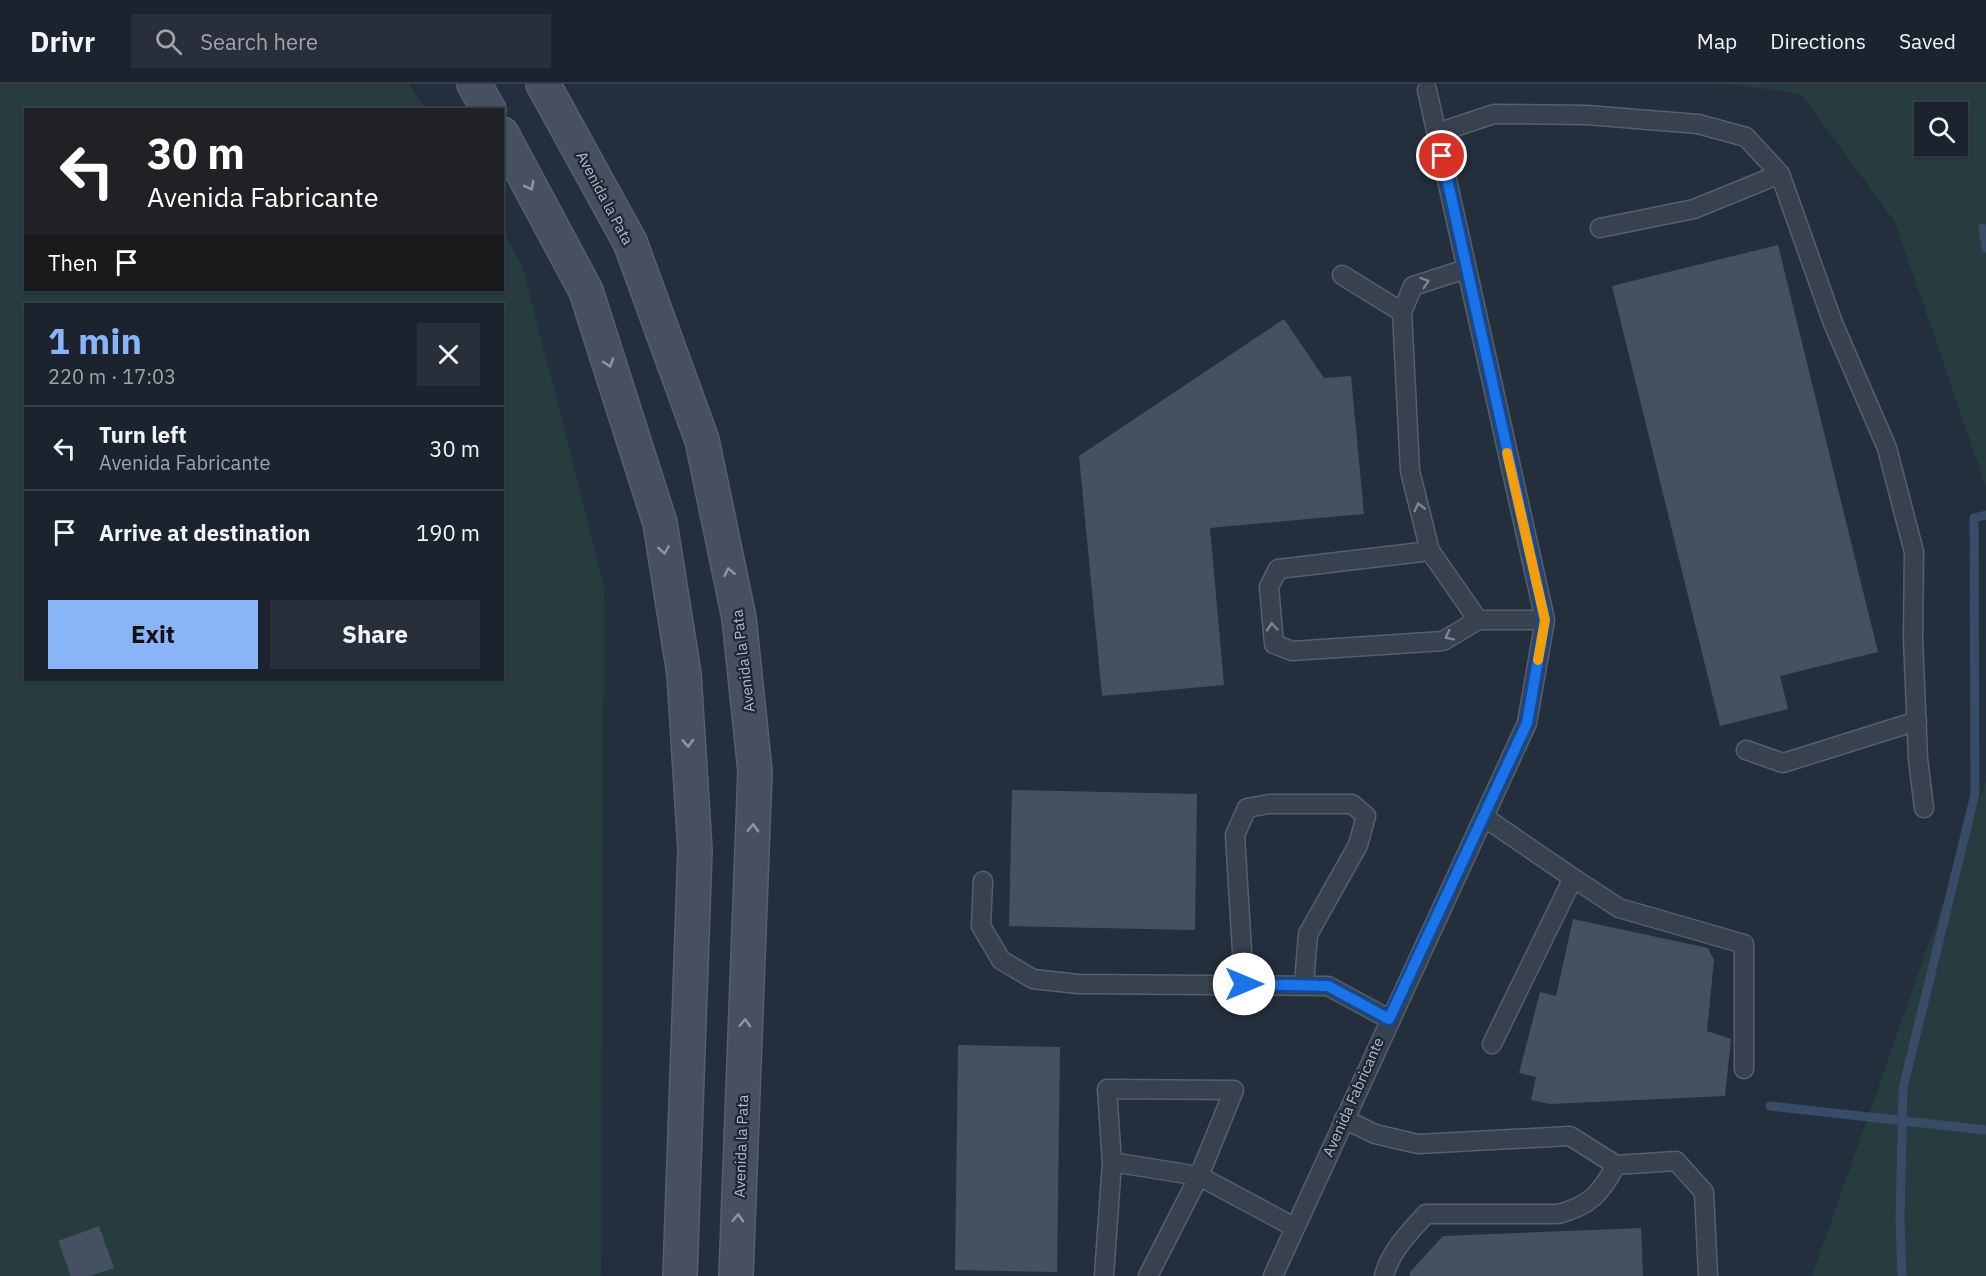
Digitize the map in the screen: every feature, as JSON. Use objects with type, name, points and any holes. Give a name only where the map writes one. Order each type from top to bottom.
[{"type":"main road","points":[[474,84],[488,108]]},
{"type":"main road","name":"Avenida la Pata","points":[[543,84],[634,253],[702,440],[739,618],[755,771],[736,1276]]},
{"type":"main road","points":[[504,138],[586,291],[660,523],[684,674],[695,850],[680,1276]]},
{"type":"lane","name":"Avenida Fabricante","points":[[1273,1276],[1389,1019],[1527,723],[1545,620],[1427,90]]},
{"type":"lane","points":[[1437,134],[1494,114],[1587,115],[1698,124],[1746,136],[1780,174],[1833,323],[1887,448],[1914,552],[1913,638],[1924,808]]},
{"type":"lane","points":[[1600,228],[1694,209],[1780,174]]},
{"type":"lane","points":[[1466,269],[1413,286],[1402,312],[1410,471],[1430,551],[1478,620]]},
{"type":"lane","points":[[1342,275],[1402,312]]},
{"type":"lane","points":[[1430,551],[1278,569],[1269,587],[1274,644],[1292,651],[1443,641],[1478,620],[1545,620]]},
{"type":"lane","points":[[1746,750],[1783,763],[1917,721]]},
{"type":"lane","points":[[1244,984],[1235,835],[1247,808],[1269,804],[1352,804],[1366,816],[1358,845],[1308,934],[1304,984]]},
{"type":"lane","points":[[1484,817],[1620,908],[1744,944],[1744,1069]]},
{"type":"lane","points":[[1492,1044],[1573,878]]},
{"type":"lane","points":[[983,881],[981,926],[1001,960],[1033,979],[1077,984],[1173,987],[1244,984],[1328,986],[1389,1019]]},
{"type":"lane","points":[[1104,1276],[1112,1162],[1107,1089],[1234,1090],[1199,1176],[1148,1276]]},
{"type":"lane","points":[[1344,1119],[1374,1134],[1418,1144],[1570,1136],[1616,1165],[1676,1161],[1704,1192],[1708,1276]]},
{"type":"lane","points":[[1112,1162],[1199,1176],[1294,1227]]},
{"type":"lane","points":[[1384,1276],[1402,1240],[1426,1214],[1558,1215],[1576,1210],[1601,1192],[1616,1165]]},
{"type":"green space","points":[[0,84],[409,84],[424,108],[24,108],[24,291],[504,291],[504,235],[522,264],[604,586],[601,1276],[0,1276]]},
{"type":"green space","points":[[1729,84],[1986,84],[1986,487],[1895,222],[1801,94]]},
{"type":"green space","points":[[1986,781],[1986,1276],[1812,1276]]},
{"type":"building","points":[[1778,245],[1878,652],[1780,676],[1788,709],[1720,726],[1612,286]]},
{"type":"building","points":[[1284,319],[1324,378],[1351,376],[1364,514],[1210,528],[1224,685],[1102,696],[1079,456]]},
{"type":"building","points":[[1012,790],[1197,794],[1195,930],[1009,926]]},
{"type":"building","points":[[1573,919],[1708,948],[1714,960],[1707,1031],[1731,1039],[1725,1096],[1551,1104],[1531,1100],[1536,1077],[1519,1073],[1540,992],[1556,996]]},
{"type":"building","points":[[958,1045],[1060,1047],[1057,1272],[955,1270]]},
{"type":"building","points":[[99,1226],[114,1268],[90,1276],[71,1276],[58,1241]]},
{"type":"building","points":[[1641,1228],[1643,1276],[1410,1276],[1410,1272],[1443,1236]]},
{"type":"waterway","points":[[1983,228],[1986,248]]},
{"type":"waterway","points":[[1902,1276],[1900,1221],[1903,1088],[1975,794],[1974,518],[1986,515]]},
{"type":"waterway","points":[[1770,1106],[1986,1130]]},
{"type":"slow traffic","points":[[1507,453],[1545,620],[1538,660]]},
{"type":"route","points":[[1244,984],[1328,986],[1389,1019],[1527,723],[1545,620],[1442,156]]}]
